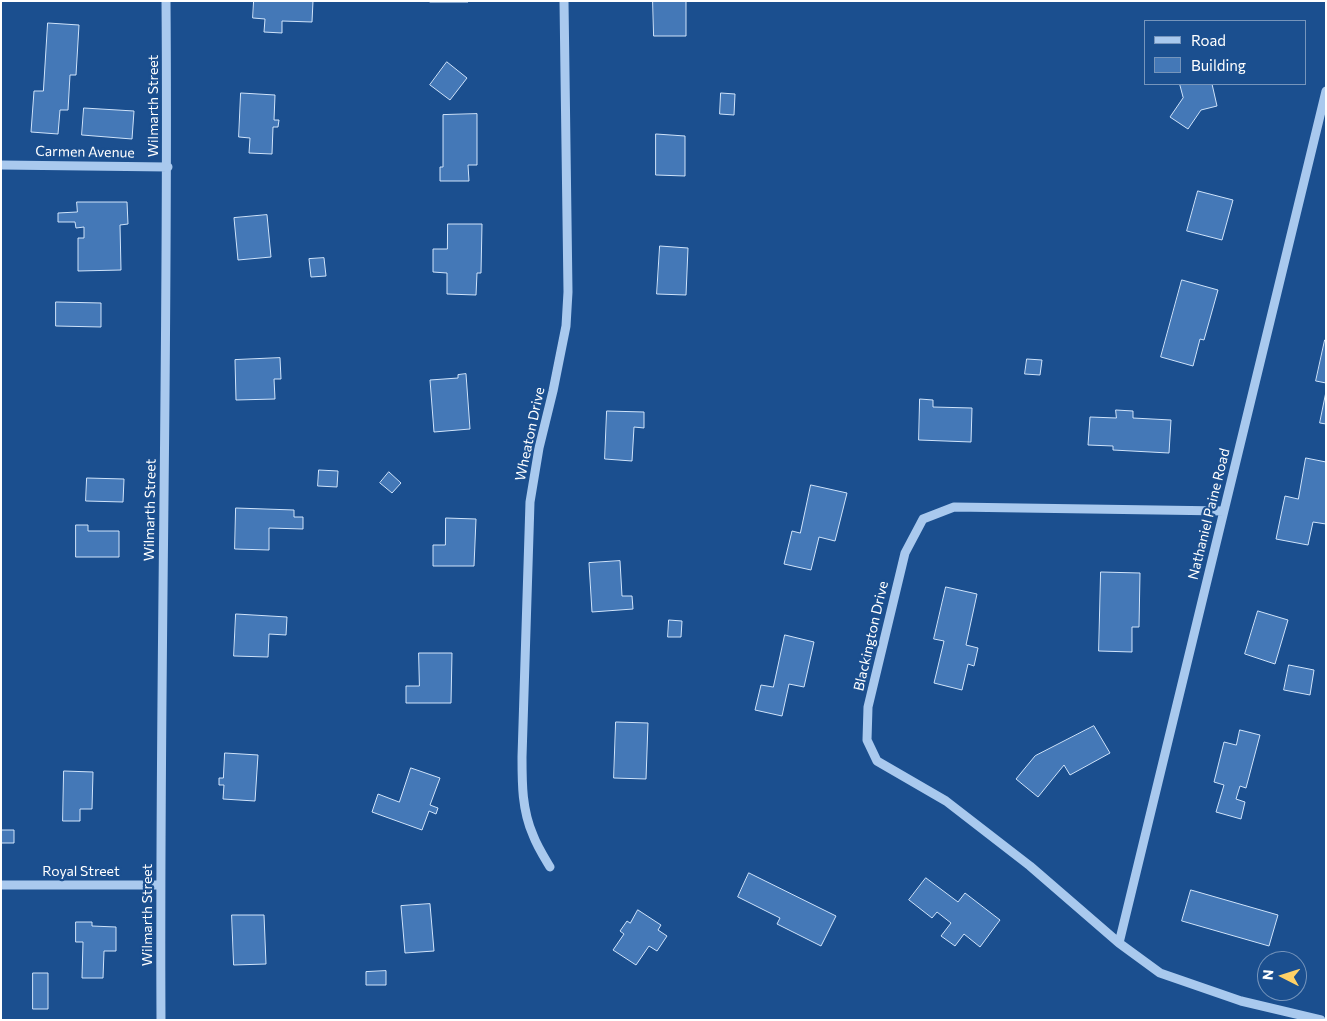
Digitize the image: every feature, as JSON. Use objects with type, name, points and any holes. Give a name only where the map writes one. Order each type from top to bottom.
[{"type":"street","name":"Wilmarth Street","points":[[160,1020],[168,167],[166,1]]},
{"type":"street","name":"Wheaton Drive","points":[[550,867],[533,836],[525,811],[522,757],[530,502],[539,448],[566,326],[568,292],[564,1]]},
{"type":"street","name":"Nathaniel Paine Road","points":[[1119,942],[1326,91]]},
{"type":"street","name":"Carmen Avenue","points":[[1,165],[168,167]]},
{"type":"street","name":"Blackington Drive","points":[[1224,511],[954,507],[923,519],[905,553],[868,706],[867,740],[877,761],[946,801],[1030,866],[1119,942],[1160,973],[1241,1001],[1321,1020]]},
{"type":"street","name":"Royal Street","points":[[1,885],[160,885]]},
{"type":"building","points":[[254,1],[313,1],[312,22],[282,21],[282,33],[264,32],[265,19],[253,18]]},
{"type":"building","points":[[468,1],[468,2],[430,2]]},
{"type":"building","points":[[653,1],[686,1],[686,36],[654,36]]},
{"type":"building","points":[[48,23],[79,25],[76,75],[70,75],[68,110],[60,110],[58,134],[31,132],[34,91],[43,91]]},
{"type":"building","points":[[447,62],[467,78],[450,100],[430,85]]},
{"type":"building","points":[[1180,85],[1212,85],[1217,106],[1201,110],[1188,129],[1170,117],[1183,98]]},
{"type":"building","points":[[241,93],[275,95],[274,120],[279,120],[278,127],[273,127],[272,154],[249,153],[250,138],[239,137]]},
{"type":"building","points":[[721,93],[735,94],[734,115],[720,114]]},
{"type":"building","points":[[84,108],[134,111],[132,139],[82,135]]},
{"type":"building","points":[[477,114],[477,165],[468,165],[469,181],[440,181],[440,167],[443,167],[443,115]]},
{"type":"building","points":[[656,134],[685,136],[685,176],[656,175]]},
{"type":"building","points":[[1198,191],[1233,200],[1222,240],[1187,231]]},
{"type":"building","points":[[77,202],[127,202],[128,224],[120,225],[121,270],[78,271],[78,238],[84,238],[84,227],[76,228],[75,222],[58,222],[58,213],[77,212]]},
{"type":"building","points":[[267,215],[271,257],[238,260],[234,218]]},
{"type":"building","points":[[448,224],[482,224],[481,273],[477,273],[476,295],[447,294],[447,273],[433,272],[433,249],[447,249]]},
{"type":"building","points":[[660,246],[688,248],[686,295],[657,294]]},
{"type":"building","points":[[324,258],[326,276],[311,277],[309,259]]},
{"type":"building","points":[[1182,280],[1218,290],[1204,340],[1200,339],[1193,366],[1161,357]]},
{"type":"building","points":[[56,302],[101,303],[101,327],[56,326]]},
{"type":"building","points":[[1326,340],[1326,383],[1316,381]]},
{"type":"building","points":[[280,358],[281,379],[274,379],[275,399],[236,400],[235,360]]},
{"type":"building","points":[[1027,359],[1042,360],[1040,375],[1025,374]]},
{"type":"building","points":[[466,374],[470,429],[434,432],[430,380],[458,378],[458,375]]},
{"type":"building","points":[[1326,392],[1326,424],[1320,423]]},
{"type":"building","points":[[920,399],[933,400],[933,407],[972,408],[971,442],[919,440]]},
{"type":"building","points":[[1116,410],[1133,411],[1133,418],[1171,420],[1169,453],[1113,450],[1113,446],[1088,445],[1090,417],[1116,418]]},
{"type":"building","points":[[607,411],[644,412],[644,428],[634,427],[632,461],[605,459]]},
{"type":"building","points":[[1306,458],[1326,462],[1326,524],[1313,522],[1308,545],[1276,539],[1285,496],[1298,499]]},
{"type":"building","points":[[319,470],[338,471],[337,487],[318,486]]},
{"type":"building","points":[[389,472],[401,483],[392,493],[380,483]]},
{"type":"building","points":[[87,478],[124,479],[123,502],[86,501]]},
{"type":"building","points":[[811,485],[847,493],[835,541],[819,537],[811,570],[784,564],[792,531],[800,533]]},
{"type":"building","points":[[236,508],[294,510],[294,517],[303,517],[303,529],[269,528],[269,550],[235,549]]},
{"type":"building","points":[[446,518],[476,519],[474,566],[433,566],[433,545],[445,545]]},
{"type":"building","points":[[76,525],[88,525],[88,531],[119,531],[119,557],[76,557]]},
{"type":"building","points":[[620,561],[622,596],[632,596],[633,609],[592,612],[589,563]]},
{"type":"building","points":[[1101,572],[1140,573],[1139,627],[1132,627],[1132,652],[1099,651]]},
{"type":"building","points":[[946,587],[977,594],[966,645],[978,648],[974,666],[968,664],[962,690],[934,683],[944,641],[934,639]]},
{"type":"building","points":[[1258,611],[1288,620],[1275,664],[1245,654]]},
{"type":"building","points":[[236,614],[287,617],[286,635],[269,634],[268,657],[234,656]]},
{"type":"building","points":[[669,620],[682,621],[681,637],[668,637]]},
{"type":"building","points":[[785,635],[814,642],[804,687],[789,684],[782,716],[755,710],[761,685],[773,687]]},
{"type":"building","points":[[419,653],[452,653],[451,703],[406,703],[406,686],[419,686]]},
{"type":"building","points":[[1289,665],[1314,670],[1310,695],[1284,690]]},
{"type":"building","points":[[616,722],[648,723],[646,779],[614,778]]},
{"type":"building","points":[[1094,726],[1110,753],[1070,775],[1064,765],[1038,797],[1016,779],[1035,756]]},
{"type":"building","points":[[1240,730],[1260,735],[1246,788],[1240,786],[1236,799],[1245,802],[1241,819],[1216,812],[1224,785],[1214,782],[1224,742],[1236,745]]},
{"type":"building","points":[[225,753],[258,755],[255,801],[223,799],[224,785],[219,785],[219,778],[223,778]]},
{"type":"building","points":[[411,768],[440,778],[430,805],[438,808],[436,814],[429,811],[422,830],[372,812],[378,794],[399,802]]},
{"type":"building","points":[[64,771],[93,772],[92,809],[80,809],[80,821],[63,821]]},
{"type":"building","points":[[1,830],[14,830],[14,843],[1,843]]},
{"type":"building","points":[[749,873],[836,916],[821,946],[777,924],[780,918],[738,897]]},
{"type":"building","points":[[926,878],[958,902],[965,893],[1000,920],[980,947],[964,934],[955,946],[941,936],[951,923],[937,912],[932,918],[909,900]]},
{"type":"building","points":[[1191,890],[1278,915],[1269,946],[1182,921]]},
{"type":"building","points":[[430,904],[434,951],[405,953],[401,906]]},
{"type":"building","points":[[638,910],[661,925],[658,930],[667,936],[657,951],[649,946],[636,965],[613,950],[624,934],[620,931],[627,921],[630,923]]},
{"type":"building","points":[[232,915],[264,915],[266,964],[234,965]]},
{"type":"building","points":[[76,922],[92,922],[92,926],[116,927],[116,951],[104,951],[103,978],[82,978],[83,942],[76,942]]},
{"type":"building","points":[[386,971],[386,985],[366,985],[366,972]]},
{"type":"building","points":[[33,973],[48,973],[48,1009],[33,1009]]}]
